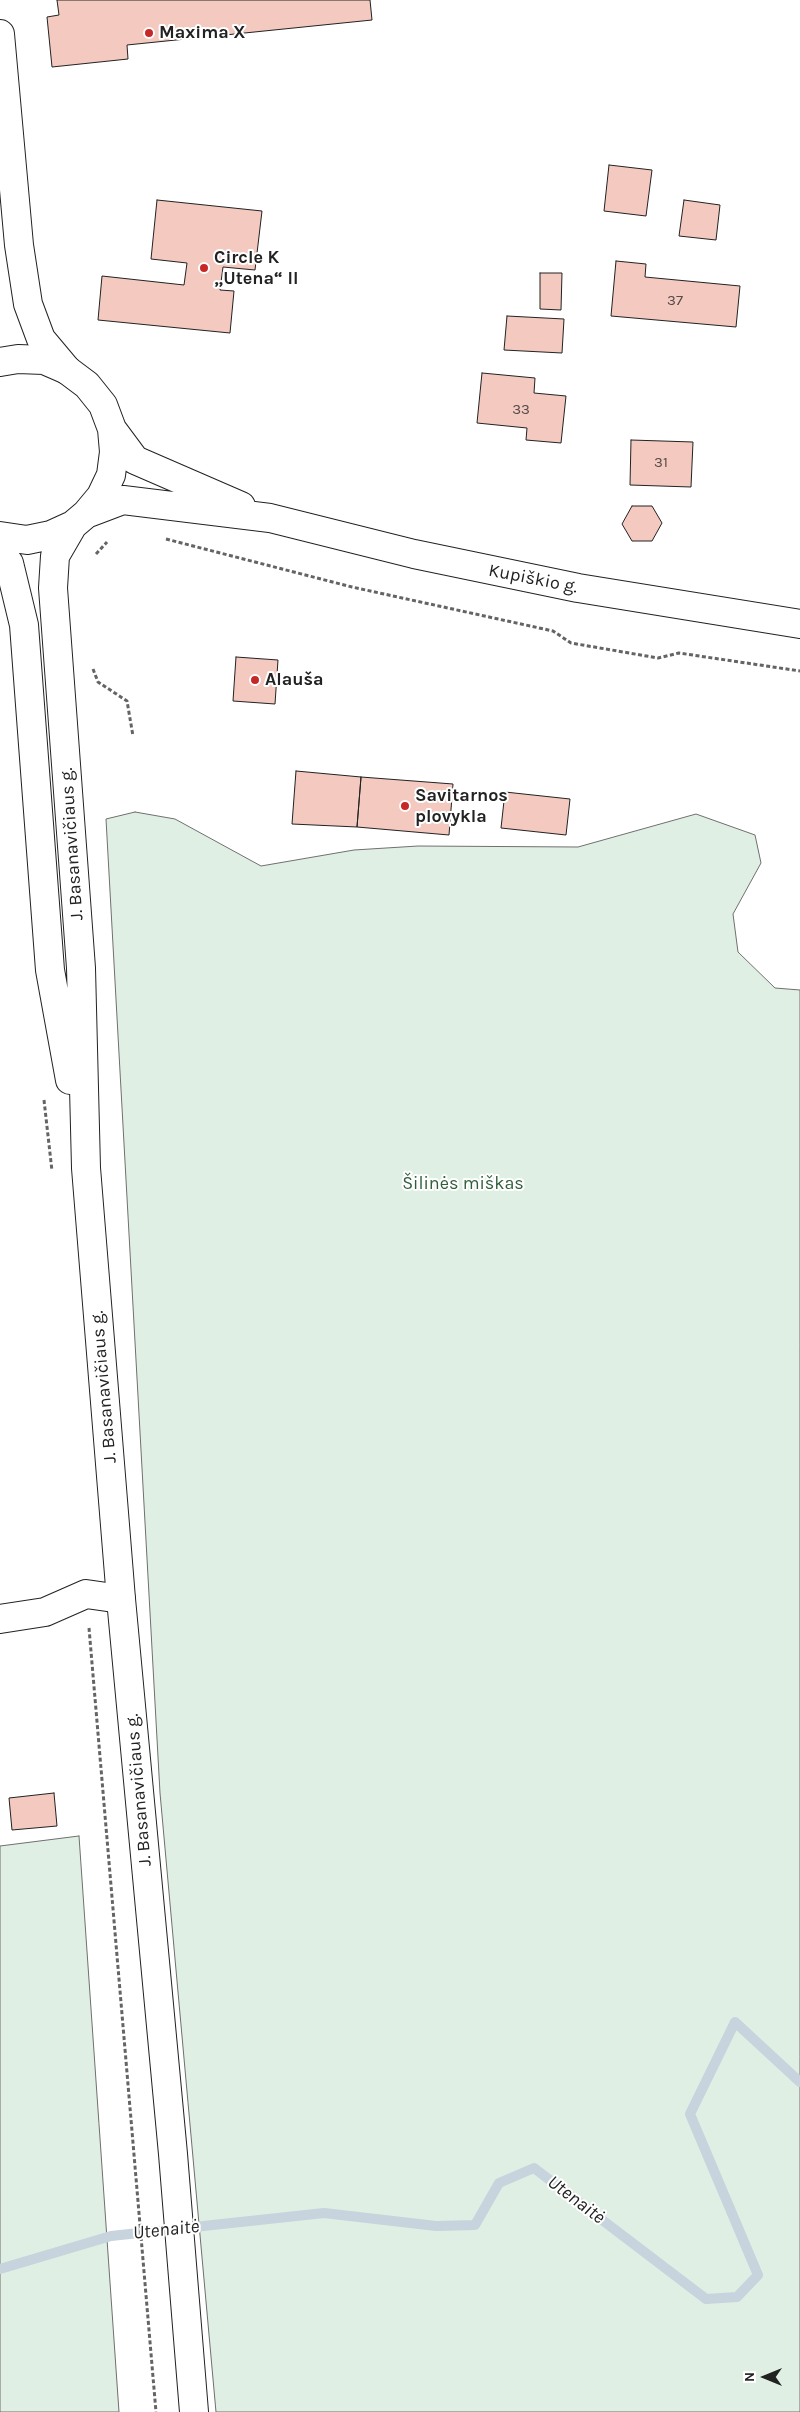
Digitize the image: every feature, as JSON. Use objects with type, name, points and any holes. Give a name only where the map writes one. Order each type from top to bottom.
[{"type":"main road","points":[[0,34],[19,245],[28,304],[41,339],[67,370],[87,385],[103,405],[112,429]]},
{"type":"main road","points":[[0,362],[18,359],[44,360],[67,370]]},
{"type":"main road","name":"Kupiškio g.","points":[[112,429],[135,460],[270,518]]},
{"type":"main road","name":"J. Basanavičiaus g.","points":[[112,429],[114,452],[110,475],[101,496],[80,520],[55,556],[53,588],[81,968],[86,1168],[121,1599],[173,2154],[194,2412]]},
{"type":"main road","name":"Kupiškio g.","points":[[0,536],[27,540],[51,535],[123,500],[270,518],[414,554],[560,584],[800,624]]},
{"type":"main road","name":"J. Basanavičiaus g.","points":[[0,552],[10,563],[24,625],[50,970],[86,1168]]},
{"type":"main road","points":[[0,1620],[45,1612],[86,1594],[121,1599]]},
{"type":"path","points":[[160,538],[352,587],[553,631],[571,643],[658,658],[679,653],[800,671]]},
{"type":"path","points":[[89,561],[107,541],[114,539]]},
{"type":"path","points":[[91,664],[98,682],[127,701],[133,736]]},
{"type":"path","points":[[44,1099],[53,1178]]},
{"type":"path","points":[[86,1594],[133,2162],[156,2412]]},
{"type":"green space","name":"Šilinės miškas","points":[[135,812],[175,819],[261,866],[354,850],[418,846],[578,847],[696,814],[755,835],[761,863],[733,914],[738,952],[775,988],[800,990],[800,2412],[216,2412],[160,1793],[106,819]]},
{"type":"green space","points":[[79,1836],[119,2412],[0,2412],[0,1846]]},
{"type":"building","name":"Maxima X","points":[[57,0],[370,0],[372,20],[127,45],[128,59],[52,67],[47,17],[59,15]]},
{"type":"building","points":[[609,165],[652,170],[646,216],[604,211]]},
{"type":"building","name":"Circle K „Utena“ II","points":[[157,200],[262,211],[255,270],[223,267],[220,290],[234,291],[230,333],[98,320],[102,276],[184,285],[187,263],[151,259]]},
{"type":"building","points":[[684,200],[720,205],[716,240],[679,236]]},
{"type":"building","points":[[616,261],[646,264],[645,277],[740,286],[736,327],[611,316]]},
{"type":"building","points":[[540,273],[562,273],[561,310],[540,309]]},
{"type":"building","points":[[507,316],[564,319],[562,353],[504,350]]},
{"type":"building","points":[[482,373],[535,378],[534,393],[566,396],[561,443],[526,440],[527,428],[477,423]]},
{"type":"building","points":[[631,440],[693,442],[691,487],[630,485]]},
{"type":"building","points":[[632,506],[652,506],[662,523],[652,541],[632,541],[622,524]]},
{"type":"building","name":"Alauša","points":[[236,657],[278,660],[275,704],[233,701]]},
{"type":"building","points":[[296,771],[361,777],[357,827],[292,824]]},
{"type":"building","name":"Savitarnos plovykla","points":[[361,777],[453,784],[449,835],[357,827]]},
{"type":"building","points":[[505,792],[570,799],[566,835],[501,828]]},
{"type":"building","points":[[54,1793],[57,1826],[12,1830],[9,1798]]},
{"type":"waterway","name":"Utenaitė","points":[[0,2269],[111,2236],[324,2213],[436,2226],[475,2225],[499,2183],[534,2168],[706,2299],[737,2297],[758,2275],[690,2114],[735,2022],[800,2082]]},
{"type":"place","name":"Maxima X","points":[[149,33]]},
{"type":"place","name":"Circle K „Utena“ II","points":[[204,268]]},
{"type":"place","name":"Alauša","points":[[255,680]]},
{"type":"place","name":"Savitarnos plovykla","points":[[405,806]]}]
